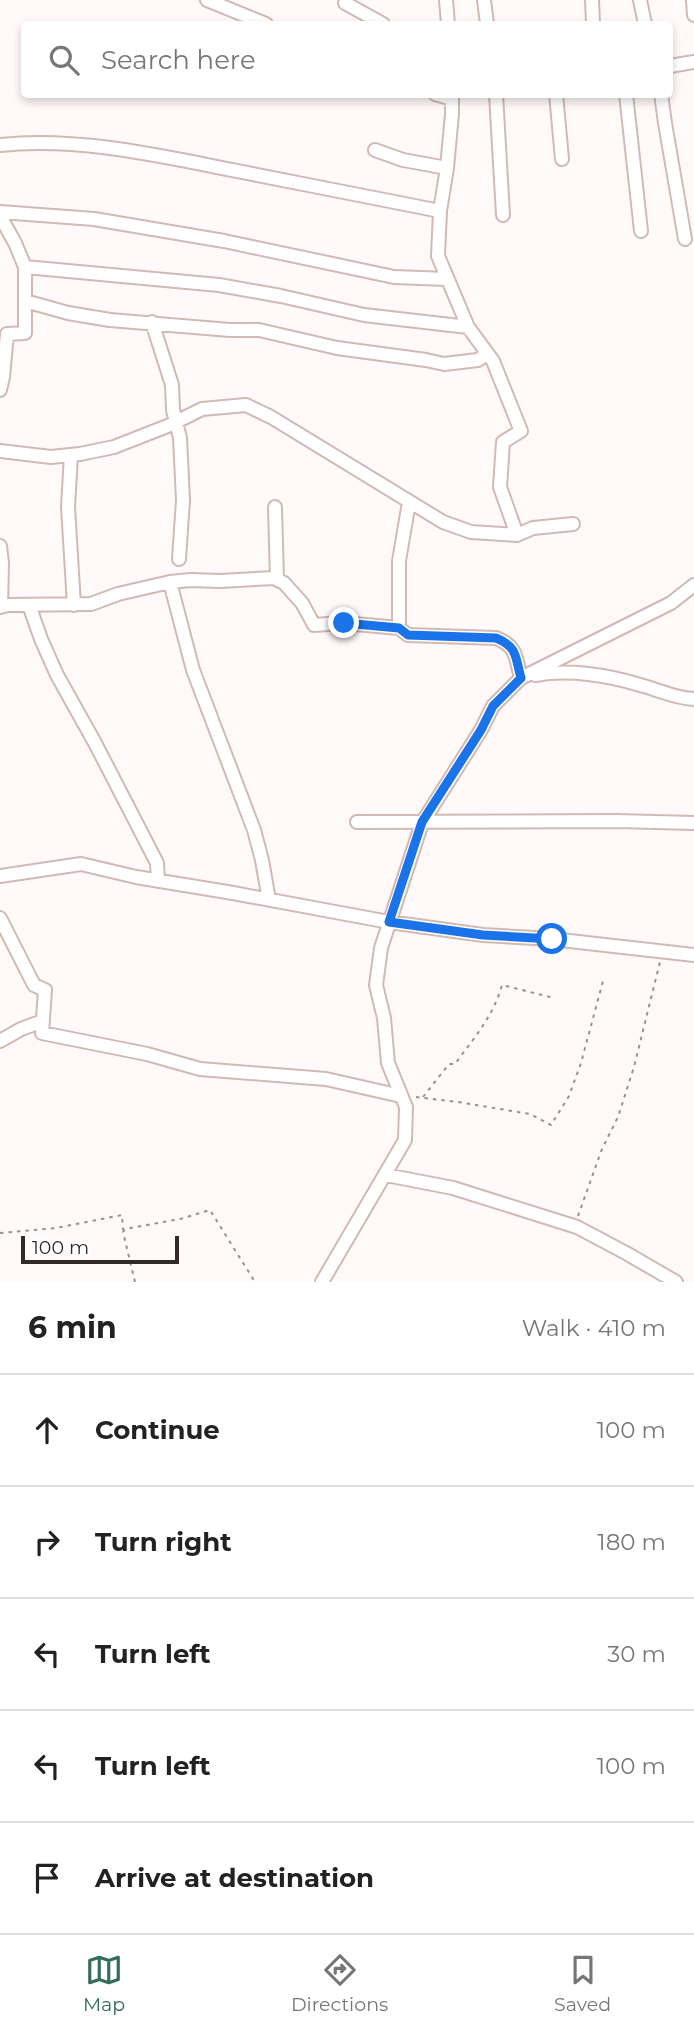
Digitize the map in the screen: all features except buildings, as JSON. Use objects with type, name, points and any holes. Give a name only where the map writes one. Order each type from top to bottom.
[{"type":"street","points":[[207,0],[259,21]]},
{"type":"street","points":[[446,0],[448,21]]},
{"type":"street","points":[[484,0],[487,21]]},
{"type":"street","points":[[592,0],[593,21]]},
{"type":"street","points":[[640,0],[644,21]]},
{"type":"street","points":[[693,0],[694,15]]},
{"type":"street","points":[[345,3],[378,21]]},
{"type":"street","points":[[673,66],[694,62]]},
{"type":"street","points":[[452,98],[438,256],[468,327],[493,361],[521,431],[503,442],[500,487],[517,535]]},
{"type":"street","points":[[496,98],[503,215]]},
{"type":"street","points":[[556,98],[562,159]]},
{"type":"street","points":[[626,98],[641,231]]},
{"type":"street","points":[[663,98],[685,239]]},
{"type":"street","points":[[0,145],[23,142],[78,144],[184,160],[440,211]]},
{"type":"street","points":[[375,150],[403,160],[447,168]]},
{"type":"street","points":[[0,214],[94,219],[223,241],[394,277],[447,279]]},
{"type":"street","points":[[0,214],[25,267],[25,333],[7,334],[0,390]]},
{"type":"street","points":[[25,267],[219,285],[364,315],[468,327]]},
{"type":"street","points":[[25,301],[68,313],[110,320],[259,330],[337,348],[444,364],[478,360],[487,354]]},
{"type":"street","points":[[152,322],[172,385],[173,410],[180,438],[183,469],[179,559]]},
{"type":"street","points":[[0,451],[51,457],[114,447],[202,409],[246,405],[271,417],[443,522],[471,532],[517,535],[533,528],[573,524]]},
{"type":"street","points":[[71,455],[68,507],[74,605]]},
{"type":"street","points":[[399,628],[399,561],[410,502]]},
{"type":"street","points":[[275,507],[277,579]]},
{"type":"street","points":[[0,546],[1,607],[92,604],[118,594],[170,582],[277,579],[302,603],[314,625],[344,623],[399,628],[408,635],[496,638],[508,642],[512,648],[521,678]]},
{"type":"street","points":[[170,582],[193,670],[254,830],[269,900]]},
{"type":"street","points":[[322,1282],[405,1140],[406,1107],[388,1063],[384,1018],[376,985],[381,948],[422,822],[481,730],[493,706],[521,678],[671,603],[694,584]]},
{"type":"street","points":[[30,605],[57,675],[157,863],[158,881]]},
{"type":"street","points":[[521,678],[544,674],[607,677],[642,685],[678,698],[694,699]]},
{"type":"street","points":[[357,822],[694,823]]},
{"type":"street","points":[[0,876],[81,864],[158,881],[389,922],[483,935],[552,939],[694,955]]},
{"type":"street","points":[[0,918],[34,985],[45,990],[42,1033],[147,1054],[200,1069],[326,1079],[401,1096]]},
{"type":"street","points":[[0,1041],[43,1021]]},
{"type":"street","points":[[386,1175],[453,1188],[573,1226],[676,1282]]},
{"type":"path","points":[[573,1226],[602,1149],[618,1117],[634,1067],[662,951]]},
{"type":"path","points":[[401,1096],[530,1114],[551,1125],[569,1096],[581,1063],[603,981]]},
{"type":"path","points":[[423,1098],[449,1064],[455,1064],[480,1030],[497,1004],[502,985],[554,998]]},
{"type":"path","points":[[123,1231],[210,1210],[254,1282]]},
{"type":"path","points":[[0,1233],[56,1228],[122,1215],[135,1282]]},
{"type":"route","points":[[344,623],[399,628],[408,635],[496,638],[508,642],[512,648],[521,678],[493,706],[450,782],[422,822],[389,922],[483,935],[552,939]]}]
